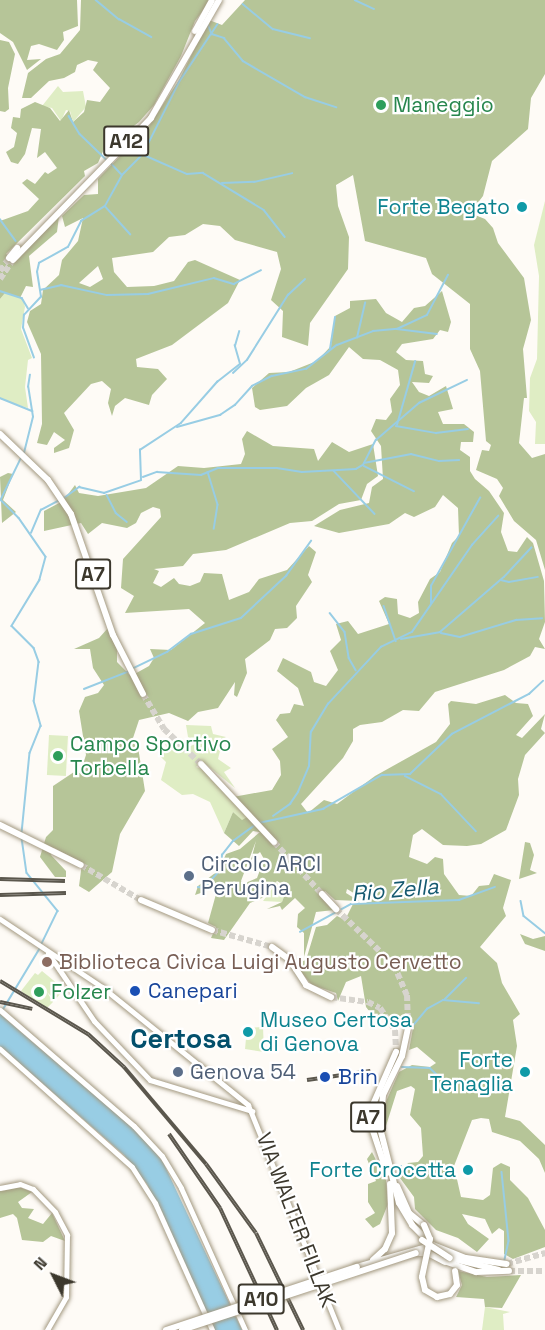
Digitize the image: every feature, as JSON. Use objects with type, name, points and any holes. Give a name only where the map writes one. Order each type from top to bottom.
[{"type":"highway","name":"A12","points":[[212,0],[169,83],[136,130],[11,259],[151,118],[219,0]]},
{"type":"highway","name":"A7","points":[[0,434],[48,480],[71,514],[86,548],[113,635],[142,694]]},
{"type":"highway","points":[[201,764],[274,842]]},
{"type":"highway","points":[[0,825],[81,865]]},
{"type":"highway","points":[[322,894],[336,909]]},
{"type":"highway","points":[[141,900],[212,930]]},
{"type":"highway","points":[[272,948],[290,960],[306,985],[331,997]]},
{"type":"highway","name":"A7","points":[[408,1029],[402,1056],[381,1106],[380,1128],[402,1209],[434,1246],[474,1264],[507,1264]]},
{"type":"highway","name":"A7","points":[[388,1163],[409,1213],[424,1225],[430,1239],[422,1277],[425,1290],[437,1298],[450,1294],[457,1285],[455,1271],[447,1260],[415,1233],[399,1210],[368,1116],[396,1052]]},
{"type":"highway","name":"A10","points":[[357,1267],[375,1259],[387,1246],[393,1214],[390,1184]]},
{"type":"highway","name":"A10","points":[[182,1330],[433,1245],[466,1258],[507,1264]]},
{"type":"highway","points":[[416,1251],[447,1260]]},
{"type":"highway","name":"A10","points":[[166,1330],[357,1267],[416,1251]]},
{"type":"highway","name":"A7","points":[[447,1260],[509,1271]]},
{"type":"main road","name":"VIA WALTER FILLAK","points":[[0,919],[102,987],[247,1104],[252,1111],[339,1330]]},
{"type":"main road","points":[[45,949],[94,1021],[150,1080],[252,1111]]},
{"type":"main road","points":[[2,1012],[134,1126],[158,1151],[181,1188],[245,1330]]},
{"type":"main road","points":[[0,1049],[132,1167],[155,1203],[212,1330]]},
{"type":"main road","points":[[243,1110],[247,1104]]},
{"type":"main road","points":[[0,1188],[20,1184],[33,1189],[55,1212],[67,1235],[66,1297],[47,1330]]},
{"type":"green space","points":[[0,0],[77,0],[78,26],[63,32],[64,40],[57,50],[39,44],[31,46],[27,60],[41,59],[27,70],[13,42],[0,33]]},
{"type":"green space","points":[[81,0],[211,0],[195,21],[181,56],[154,105],[139,122],[104,149],[98,163],[84,171],[85,176],[6,254],[16,260],[59,216],[57,232],[29,256],[33,287],[26,286],[20,298],[5,293],[0,299],[0,221],[28,211],[39,199],[22,183],[27,179],[35,184],[45,172],[48,174],[57,168],[45,152],[37,158],[41,129],[32,128],[25,154],[18,164],[11,162],[6,152],[14,147],[17,133],[11,128],[13,117],[20,118],[21,109],[35,102],[50,108],[60,121],[69,110],[73,122],[84,112],[87,100],[100,102],[110,88],[93,70],[98,62],[88,60],[77,65],[75,72],[64,78],[49,81],[31,98],[22,98],[28,73],[46,59],[60,54],[80,30]]},
{"type":"green space","points":[[245,0],[545,0],[545,74],[531,98],[528,129],[492,161],[483,196],[470,213],[485,219],[493,228],[498,243],[524,278],[531,320],[523,349],[527,398],[524,398],[519,443],[532,458],[545,454],[545,570],[536,540],[514,521],[499,496],[503,488],[497,479],[476,470],[482,450],[489,451],[491,445],[486,441],[480,371],[470,349],[470,304],[432,274],[426,258],[365,241],[353,175],[336,185],[338,206],[349,237],[348,269],[310,323],[308,346],[282,337],[283,311],[271,300],[281,269],[277,252],[235,240],[220,226],[203,224],[185,235],[169,237],[153,252],[112,258],[114,272],[127,287],[154,286],[174,281],[188,262],[195,260],[240,280],[228,303],[172,345],[136,359],[137,367],[158,369],[167,379],[152,395],[149,405],[125,398],[115,406],[112,416],[108,403],[111,389],[102,381],[91,384],[64,413],[74,430],[69,448],[54,453],[54,448],[65,440],[54,432],[47,445],[37,443],[42,424],[41,354],[27,322],[30,311],[41,304],[43,290],[59,275],[62,260],[78,241],[83,218],[65,227],[62,216],[84,195],[98,194],[98,179],[149,126],[179,80],[209,20],[222,25]],"holes":[[[98,266],[103,279],[90,287],[79,283]]]},
{"type":"green space","points":[[0,40],[9,42],[15,54],[8,88],[9,109],[5,112],[0,111]]},
{"type":"green space","points":[[58,86],[63,92],[83,91],[86,107],[73,122],[70,111],[66,110],[61,121],[52,108],[42,106]]},
{"type":"green space","points":[[545,201],[545,444],[535,444],[536,422],[529,411],[530,378],[537,359],[539,276],[534,245]]},
{"type":"green space","points":[[442,291],[451,322],[448,332],[440,330],[433,339],[402,344],[396,352],[406,360],[423,361],[425,374],[433,376],[429,383],[412,382],[419,392],[429,396],[446,386],[453,409],[438,412],[443,424],[464,424],[474,432],[473,442],[461,442],[460,450],[470,457],[470,471],[475,479],[489,491],[504,513],[501,532],[508,551],[517,552],[527,537],[533,543],[544,581],[545,622],[539,639],[545,649],[535,647],[530,656],[504,670],[435,692],[419,711],[403,710],[382,722],[360,725],[353,729],[353,741],[343,758],[301,804],[308,813],[324,800],[337,804],[375,776],[436,742],[450,724],[448,704],[451,701],[476,704],[505,695],[516,703],[528,704],[533,716],[516,735],[522,738],[545,714],[541,729],[545,733],[525,755],[518,779],[519,795],[506,830],[481,844],[467,846],[443,845],[422,829],[413,835],[409,857],[427,864],[435,857],[443,859],[444,874],[459,895],[471,896],[479,886],[489,885],[494,874],[511,880],[503,908],[506,916],[480,947],[497,963],[502,983],[520,1014],[513,1020],[517,1046],[505,1117],[520,1121],[545,1145],[545,1173],[539,1159],[520,1141],[492,1132],[489,1119],[481,1118],[472,1120],[454,1166],[461,1197],[483,1200],[490,1195],[493,1168],[501,1163],[510,1167],[510,1180],[528,1198],[545,1230],[545,1247],[513,1259],[504,1254],[504,1231],[499,1228],[492,1234],[485,1219],[462,1214],[468,1224],[489,1239],[477,1252],[458,1238],[436,1230],[415,1209],[414,1197],[400,1178],[408,1163],[418,1162],[423,1156],[421,1128],[410,1115],[415,1089],[411,1086],[397,1091],[385,1129],[384,1106],[399,1072],[412,1065],[430,1067],[436,1063],[417,1047],[409,1050],[413,1028],[399,1019],[376,1020],[366,1007],[361,976],[346,982],[338,1001],[336,993],[312,985],[300,971],[297,963],[306,960],[316,927],[327,925],[337,916],[345,920],[353,904],[366,904],[367,901],[347,889],[346,893],[359,901],[335,900],[325,891],[320,896],[334,910],[316,912],[304,957],[304,933],[297,927],[298,914],[305,908],[295,898],[282,910],[280,906],[267,909],[282,902],[286,891],[277,881],[262,898],[250,903],[224,940],[211,938],[216,927],[208,923],[218,887],[195,895],[198,886],[219,870],[226,854],[240,849],[260,832],[253,831],[239,846],[224,833],[233,812],[242,820],[247,817],[233,797],[272,790],[281,775],[280,761],[272,749],[288,737],[276,720],[280,714],[290,713],[294,704],[304,706],[298,688],[277,671],[283,658],[311,672],[314,682],[326,686],[338,670],[330,651],[341,640],[336,624],[348,621],[358,634],[389,624],[379,601],[385,597],[397,599],[398,614],[410,618],[419,613],[418,602],[430,579],[440,572],[452,543],[459,536],[458,508],[443,495],[435,507],[414,517],[405,513],[389,524],[339,533],[314,526],[340,510],[369,503],[372,487],[383,479],[381,446],[371,431],[376,419],[386,420],[392,412],[390,399],[400,385],[398,370],[380,360],[363,359],[349,347],[329,375],[306,388],[287,406],[260,410],[255,407],[252,388],[269,373],[289,372],[317,361],[331,346],[335,316],[350,308],[350,301],[376,299],[386,313],[402,322],[414,308],[425,306]],"holes":[[[256,841],[251,860],[260,852],[264,859],[257,878],[243,884],[241,881]]]},
{"type":"green space","points":[[5,293],[23,299],[25,307],[21,329],[32,358],[28,360],[25,387],[28,408],[0,399],[0,299]]},
{"type":"green space","points":[[247,431],[273,446],[314,449],[318,461],[332,442],[349,452],[373,444],[378,476],[367,484],[361,500],[339,504],[312,521],[290,523],[226,550],[193,554],[183,566],[154,569],[159,571],[153,583],[161,587],[174,578],[179,584],[190,586],[200,582],[204,573],[222,574],[229,600],[249,592],[259,579],[287,570],[309,546],[316,552],[308,575],[312,582],[296,606],[297,618],[287,628],[275,629],[270,640],[245,659],[247,673],[237,697],[234,695],[235,682],[218,708],[198,712],[188,721],[169,713],[139,720],[133,738],[138,747],[145,791],[120,834],[112,872],[89,892],[79,886],[82,863],[54,848],[51,855],[66,871],[66,877],[55,877],[40,857],[46,837],[53,830],[53,786],[74,772],[80,773],[86,755],[79,711],[85,697],[98,693],[104,685],[93,668],[90,649],[74,649],[99,638],[108,628],[117,650],[117,662],[131,676],[149,666],[154,658],[150,649],[171,650],[205,623],[189,609],[125,613],[134,596],[121,588],[123,559],[161,517],[160,509],[153,507],[141,513],[136,523],[127,528],[102,523],[88,534],[81,523],[44,531],[44,511],[63,501],[75,485],[79,493],[98,496],[146,488],[178,466],[204,468],[241,464],[245,454],[242,439]]},
{"type":"green space","points":[[8,473],[13,474],[3,500],[16,512],[2,523],[0,477]]},
{"type":"green space","points":[[186,725],[211,726],[213,734],[226,737],[214,746],[220,751],[218,759],[231,768],[224,772],[235,788],[202,761],[196,767],[202,769],[247,817],[242,821],[233,812],[224,833],[210,802],[193,794],[182,795],[161,780],[166,762],[160,756],[167,750],[164,739],[183,749],[198,743],[188,737]]},
{"type":"green space","name":"Campo Sportivo Torbella","points":[[49,735],[68,736],[66,776],[47,775]]},
{"type":"green space","points":[[525,842],[530,843],[534,855],[530,870],[537,873],[519,879]]},
{"type":"green space","points":[[277,882],[281,894],[286,891],[282,902],[263,901]]},
{"type":"green space","points":[[520,934],[533,939],[545,936],[545,951],[525,944]]},
{"type":"green space","points":[[42,971],[64,989],[55,1000],[47,992],[53,1002],[46,1009],[21,991],[35,973],[38,975]]},
{"type":"green space","points":[[263,1027],[264,1052],[245,1049],[247,1028]]},
{"type":"green space","points":[[372,1152],[386,1180],[388,1204],[380,1224],[373,1228],[365,1219],[375,1213],[368,1202],[368,1184],[376,1181],[367,1159]]},
{"type":"green space","points":[[19,1187],[32,1192],[18,1202],[22,1208],[34,1209],[28,1218],[43,1224],[52,1213],[65,1241],[51,1236],[43,1242],[22,1240],[17,1218],[13,1214],[0,1218],[0,1190]]},
{"type":"green space","points":[[458,1271],[487,1277],[521,1275],[502,1308],[485,1307],[484,1299],[456,1297],[462,1285]]},
{"type":"green space","points":[[485,1307],[510,1312],[503,1314],[504,1330],[482,1330]]},
{"type":"water","points":[[0,1014],[140,1134],[163,1162],[242,1330],[215,1330],[147,1184],[124,1155],[0,1046]]},
{"type":"waterway","points":[[96,0],[119,19],[151,37]]},
{"type":"waterway","points":[[355,0],[374,9]]},
{"type":"waterway","points":[[243,4],[273,29],[310,38]]},
{"type":"waterway","points":[[208,24],[212,34],[224,38],[243,61],[305,97],[336,107]]},
{"type":"waterway","points":[[34,358],[23,328],[24,315],[41,297],[37,272],[39,263],[68,247],[81,221],[105,206],[122,175],[143,154],[179,82],[217,25]]},
{"type":"waterway","points":[[69,116],[80,134],[107,160]]},
{"type":"waterway","points":[[144,155],[187,174],[203,173],[264,210],[285,237]]},
{"type":"waterway","points":[[111,163],[122,175]]},
{"type":"waterway","points":[[222,183],[254,182],[292,173]]},
{"type":"waterway","points":[[105,206],[130,234]]},
{"type":"waterway","points":[[0,219],[16,241]]},
{"type":"waterway","points":[[40,290],[61,285],[107,295],[148,294],[214,278],[234,284],[261,270]]},
{"type":"waterway","points":[[177,427],[220,415],[235,405],[252,386],[272,376],[306,369],[337,345],[373,331],[397,329],[427,315],[448,275]]},
{"type":"waterway","points":[[233,373],[247,360],[288,295],[305,279]]},
{"type":"waterway","points":[[0,291],[22,298],[28,308]]},
{"type":"waterway","points":[[357,338],[365,303]]},
{"type":"waterway","points":[[330,349],[335,317]]},
{"type":"waterway","points":[[397,329],[437,334]]},
{"type":"waterway","points":[[64,498],[79,487],[104,493],[141,480],[140,450],[181,423],[217,382],[240,364],[235,346],[239,332]]},
{"type":"waterway","points":[[397,425],[415,362]]},
{"type":"waterway","points":[[24,453],[33,417],[28,387],[30,375]]},
{"type":"waterway","points":[[143,477],[157,472],[201,475],[218,468],[277,468],[302,472],[356,469],[363,465],[376,440],[419,403],[467,380]]},
{"type":"waterway","points":[[0,398],[33,411]]},
{"type":"waterway","points":[[396,426],[436,433],[468,429]]},
{"type":"waterway","points":[[364,463],[411,454],[439,461],[459,460]]},
{"type":"waterway","points":[[22,457],[1,500],[19,518],[46,557],[40,580],[12,626],[34,648],[39,662],[34,701],[41,726],[30,753],[22,833]]},
{"type":"waterway","points":[[364,466],[414,491]]},
{"type":"waterway","points":[[334,471],[375,514]]},
{"type":"waterway","points":[[208,472],[218,505],[214,529]]},
{"type":"waterway","points":[[107,495],[116,513],[127,522]]},
{"type":"waterway","points":[[431,604],[431,586],[480,498]]},
{"type":"waterway","points":[[31,533],[41,510],[60,500]]},
{"type":"waterway","points":[[273,816],[290,804],[298,792],[309,766],[311,732],[328,704],[381,647],[412,632],[472,545],[498,516]]},
{"type":"waterway","points":[[134,668],[167,652],[191,634],[241,618],[286,576],[311,541]]},
{"type":"waterway","points":[[401,639],[440,632],[504,577],[531,548]]},
{"type":"waterway","points":[[501,580],[509,582],[538,577]]},
{"type":"waterway","points":[[384,606],[396,641]]},
{"type":"waterway","points":[[330,613],[345,632],[349,658],[356,670]]},
{"type":"waterway","points":[[441,633],[460,637],[516,620],[542,618]]},
{"type":"waterway","points":[[84,689],[130,671]]},
{"type":"waterway","points":[[259,823],[323,809],[382,775],[410,774],[452,734],[529,694],[543,681]]},
{"type":"waterway","points":[[405,776],[441,794],[476,831]]},
{"type":"waterway","points":[[198,887],[204,888],[221,869],[222,855],[233,841],[254,826]]},
{"type":"waterway","points":[[22,838],[27,873],[58,911],[42,944]]},
{"type":"waterway","name":"Rio Zella","points":[[300,932],[351,904],[459,900],[495,887]]},
{"type":"waterway","points":[[521,901],[524,916],[545,933]]},
{"type":"waterway","points":[[2,1011],[40,948]]},
{"type":"waterway","points":[[444,1000],[466,978]]},
{"type":"waterway","points":[[411,1028],[427,1009],[443,1000],[479,1003]]},
{"type":"waterway","points":[[402,1067],[430,1068],[447,1084]]},
{"type":"waterway","points":[[395,1166],[401,1166]]},
{"type":"waterway","points":[[502,1172],[509,1241],[505,1260]]},
{"type":"tunnel","points":[[0,271],[9,258]]},
{"type":"tunnel","points":[[0,279],[13,260]]},
{"type":"tunnel","points":[[143,694],[164,729],[201,764]]},
{"type":"tunnel","points":[[274,842],[322,894]]},
{"type":"tunnel","points":[[81,865],[141,900]]},
{"type":"tunnel","points":[[336,909],[394,965],[407,995],[408,1028]]},
{"type":"tunnel","points":[[212,930],[272,947]]},
{"type":"tunnel","points":[[331,997],[368,1002],[380,1008],[395,1030],[396,1052]]},
{"type":"tunnel","points":[[507,1264],[545,1253]]},
{"type":"tunnel","points":[[509,1271],[545,1271]]},
{"type":"railway","points":[[0,879],[65,881]]},
{"type":"railway","points":[[0,895],[66,893]]},
{"type":"railway","points":[[0,981],[88,1034],[124,1067],[206,1164],[256,1233],[303,1330]]},
{"type":"railway","points":[[0,1002],[32,1009]]},
{"type":"railway","points":[[307,1080],[370,1071]]},
{"type":"railway","points":[[169,1134],[220,1208],[277,1330]]},
{"type":"place","name":"Maneggio","points":[[381,105]]},
{"type":"place","name":"Forte Begato","points":[[522,207]]},
{"type":"place","name":"Campo Sportivo Torbella","points":[[58,756]]},
{"type":"place","name":"Circolo ARCI Perugina","points":[[189,876]]},
{"type":"place","name":"Biblioteca Civica Luigi Augusto Cervetto","points":[[47,962]]},
{"type":"place","name":"Canepari","points":[[135,991]]},
{"type":"place","name":"Folzer","points":[[39,992]]},
{"type":"place","name":"Museo Certosa di Genova","points":[[248,1032]]},
{"type":"place","name":"Genova 54","points":[[178,1072]]},
{"type":"place","name":"Forte Tenaglia","points":[[525,1072]]},
{"type":"place","name":"Brin","points":[[325,1077]]},
{"type":"place","name":"Forte Crocetta","points":[[468,1170]]},
{"type":"district","name":"Certosa","points":[[181,1039]]}]
